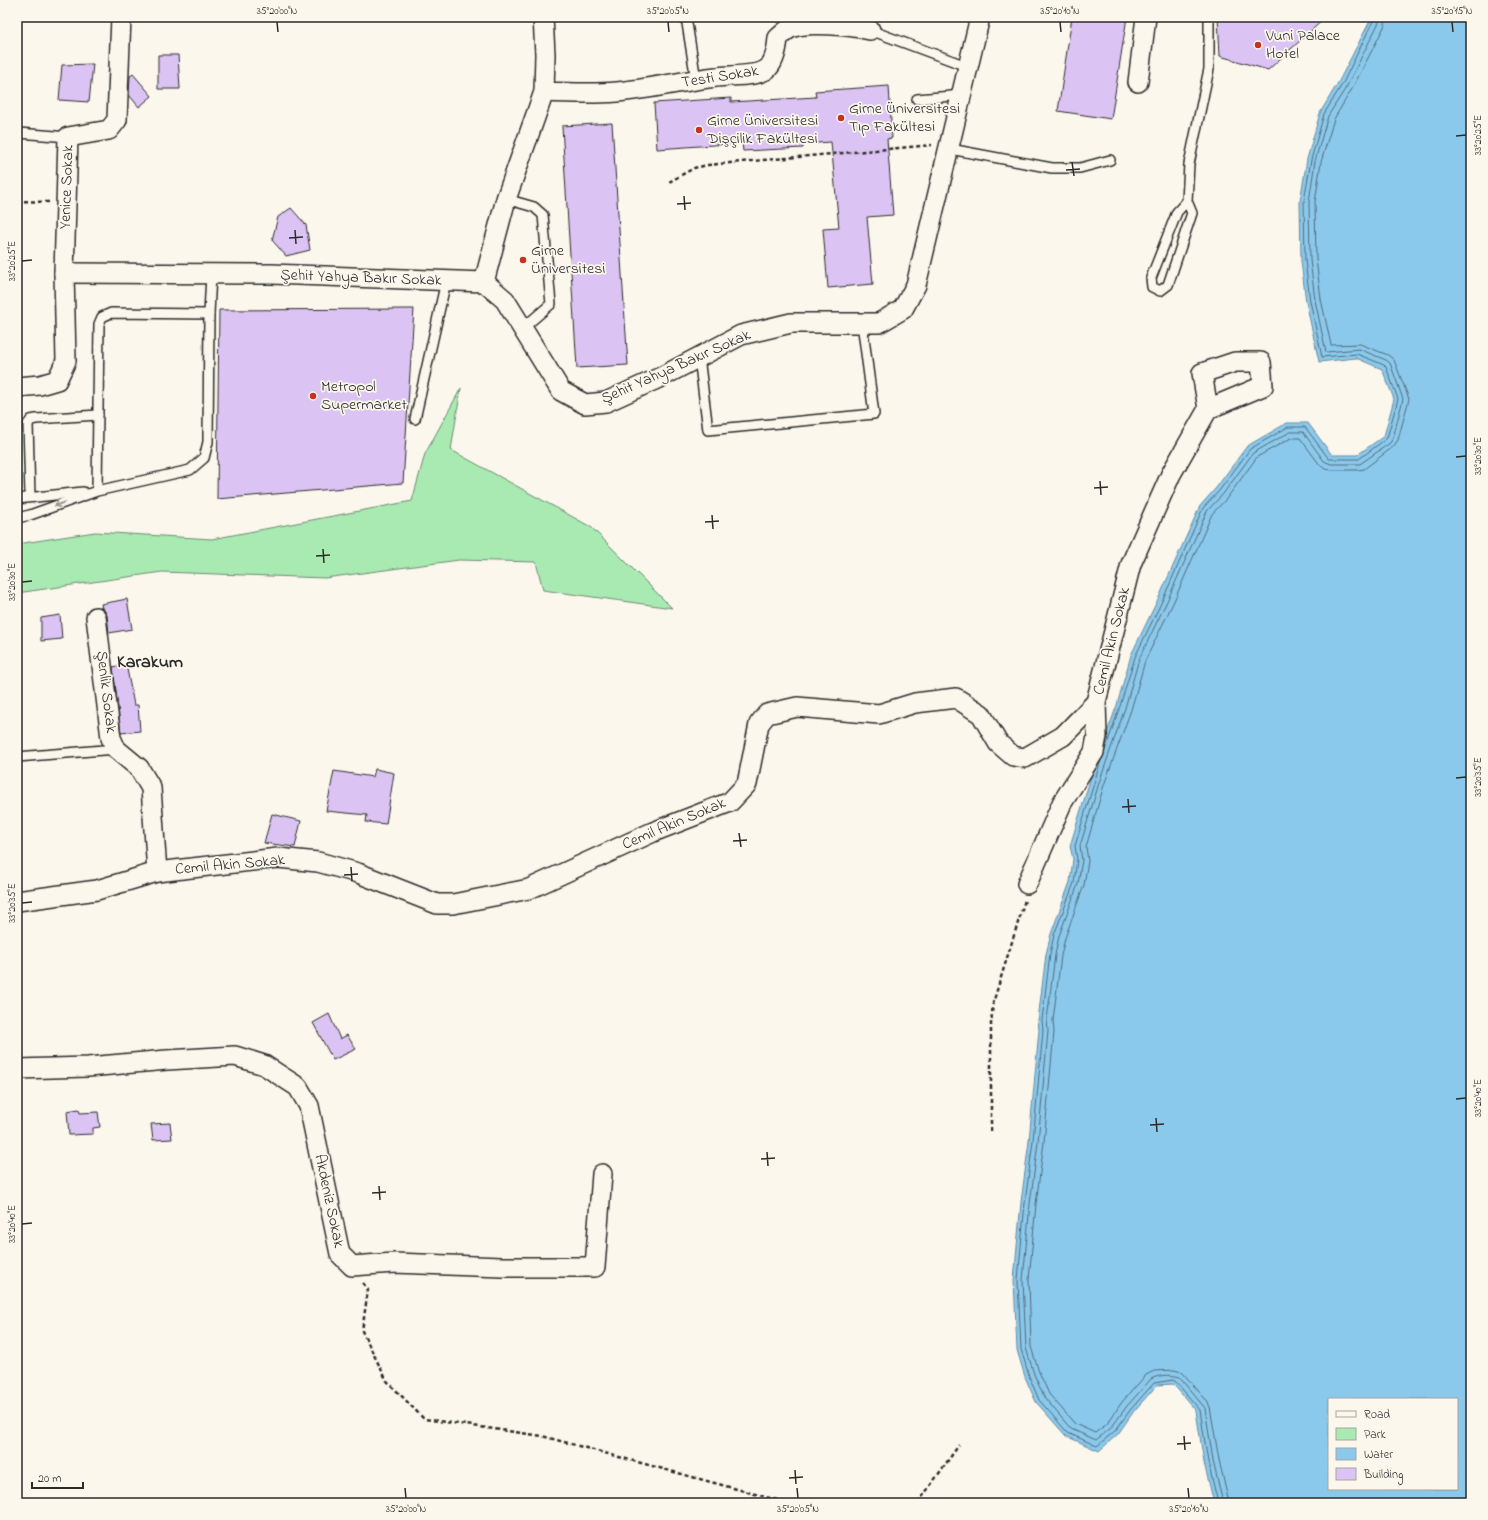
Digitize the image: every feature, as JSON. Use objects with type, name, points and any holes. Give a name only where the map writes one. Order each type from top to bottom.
[{"type":"street","name":"Yenice Sokak","points":[[64,273],[68,137],[109,130],[117,120],[121,17]]},
{"type":"street","points":[[484,282],[506,199],[544,92],[545,54],[543,17]]},
{"type":"street","name":"Şehit Yahya Bakır Sokak","points":[[64,273],[271,274],[484,282],[505,300],[561,391],[585,404],[606,402],[661,377],[741,335],[790,323],[878,323],[903,309],[916,285],[963,95],[980,17]]},
{"type":"street","points":[[1138,82],[1146,17]]},
{"type":"street","name":"Testi Sokak","points":[[544,92],[617,92],[696,80],[750,74],[765,70],[771,64],[776,52],[778,38],[791,28],[806,25],[844,26],[870,30]]},
{"type":"street","points":[[17,387],[40,385],[57,380],[66,361],[64,273]]},
{"type":"street","name":"Cemil Akin Sokak","points":[[17,901],[97,890],[157,872],[278,858],[318,862],[358,873],[437,904],[452,904],[529,888],[653,832],[730,802],[746,784],[759,724],[767,714],[797,708],[879,714],[915,703],[956,698],[981,714],[998,743],[1013,756],[1025,758],[1063,736],[1096,702],[1131,564],[1171,474],[1208,409]]},
{"type":"street","name":"Şenlik Sokak","points":[[96,617],[111,738],[116,749],[139,768],[151,788],[157,872]]},
{"type":"street","points":[[1027,884],[1062,803],[1094,752],[1097,736],[1096,702]]},
{"type":"street","name":"Akdeniz Sokak","points":[[17,1069],[88,1067],[235,1056],[264,1065],[298,1087],[309,1106],[340,1254],[352,1266],[394,1263],[509,1267],[595,1267],[602,1174]]},
{"type":"lane","points":[[686,17],[696,80]]},
{"type":"lane","points":[[1187,201],[1177,212],[1151,278],[1152,288],[1160,291],[1168,285],[1192,213],[1187,201],[1190,164],[1209,69],[1209,17]]},
{"type":"lane","points":[[870,30],[877,31],[969,67]]},
{"type":"lane","points":[[917,99],[963,95]]},
{"type":"lane","points":[[19,133],[68,137]]},
{"type":"lane","points":[[950,146],[1052,168],[1080,168],[1110,160]]},
{"type":"lane","points":[[506,199],[534,207],[543,215],[551,304],[523,328]]},
{"type":"lane","points":[[17,518],[30,515],[97,491],[190,470],[204,458],[208,442],[209,314],[211,274]]},
{"type":"lane","points":[[416,419],[446,281]]},
{"type":"lane","points":[[97,491],[99,324],[102,317],[111,313],[209,314]]},
{"type":"lane","points":[[699,357],[708,430],[874,414],[862,323]]},
{"type":"lane","points":[[30,497],[28,424],[31,420],[98,415]]},
{"type":"lane","points":[[17,499],[97,491]]},
{"type":"lane","points":[[17,757],[116,749]]},
{"type":"path","points":[[669,182],[694,168],[708,165],[950,146]]},
{"type":"path","points":[[17,201],[66,202]]},
{"type":"path","points":[[992,1131],[991,1024],[993,1003],[1025,902],[1027,884]]},
{"type":"path","points":[[352,1266],[368,1290],[362,1331],[387,1381],[424,1418],[542,1436],[788,1503]]},
{"type":"path","points":[[918,1503],[959,1445]]},
{"type":"green space","points":[[461,388],[451,450],[591,527],[672,608],[543,590],[536,562],[459,560],[325,578],[162,572],[17,593],[17,544],[95,532],[212,539],[412,501],[425,454]]},
{"type":"water","points":[[1372,17],[1471,17],[1471,1503],[1214,1503],[1204,1463],[1196,1411],[1173,1384],[1157,1385],[1134,1411],[1118,1434],[1099,1451],[1066,1436],[1036,1402],[1025,1377],[1017,1350],[1014,1280],[1021,1202],[1029,1141],[1039,1030],[1038,1020],[1046,954],[1051,934],[1070,882],[1073,859],[1070,846],[1090,780],[1117,705],[1131,655],[1200,506],[1216,488],[1247,446],[1287,423],[1308,423],[1332,455],[1357,455],[1384,436],[1394,399],[1382,369],[1356,358],[1319,362],[1306,302],[1301,261],[1300,201],[1307,159],[1320,113],[1339,81]]},
{"type":"building","points":[[1072,17],[1127,17],[1111,119],[1058,111]]},
{"type":"building","name":"Vuni Palace Hotel","points":[[1218,17],[1326,17],[1268,70],[1220,56]]},
{"type":"building","points":[[158,55],[178,55],[180,89],[158,89]]},
{"type":"building","points":[[93,64],[89,102],[59,100],[62,65]]},
{"type":"building","points":[[133,74],[152,96],[139,107],[129,95],[130,76]]},
{"type":"building","points":[[889,86],[892,138],[887,139],[893,215],[867,217],[873,284],[828,288],[823,229],[839,228],[831,142],[803,144],[803,148],[743,151],[742,143],[657,149],[654,103],[731,98],[731,102],[816,97],[815,91]]},
{"type":"building","points":[[612,123],[628,365],[577,368],[562,126]]},
{"type":"building","points":[[291,208],[306,225],[310,250],[286,256],[272,240],[278,217]]},
{"type":"building","name":"Metropol Supermarket","points":[[414,309],[403,483],[217,499],[219,310]]},
{"type":"building","points":[[127,599],[132,629],[109,633],[107,615],[101,604]]},
{"type":"building","points":[[60,615],[62,639],[41,641],[41,618]]},
{"type":"building","points":[[126,664],[134,705],[138,705],[140,731],[121,733],[113,667]]},
{"type":"building","points":[[375,769],[394,773],[386,824],[366,822],[367,815],[326,811],[334,771],[373,777]]},
{"type":"building","points":[[272,814],[301,821],[295,847],[264,843]]},
{"type":"building","points":[[329,1014],[340,1039],[347,1035],[356,1049],[333,1060],[313,1023]]},
{"type":"building","points":[[79,1109],[80,1113],[98,1112],[100,1127],[93,1128],[93,1134],[69,1135],[67,1111]]},
{"type":"building","points":[[170,1123],[172,1139],[153,1140],[151,1124]]},
{"type":"place","name":"Vuni Palace Hotel","points":[[1258,45]]},
{"type":"place","name":"Girne Üniversitesi Tıp Fakültesi","points":[[841,118]]},
{"type":"place","name":"Girne Üniversitesi Dişçilik Fakültesi","points":[[699,130]]},
{"type":"place","name":"Girne Üniversitesi","points":[[523,260]]},
{"type":"place","name":"Metropol Supermarket","points":[[313,396]]},
{"type":"district","name":"Karakum","points":[[150,663]]}]
